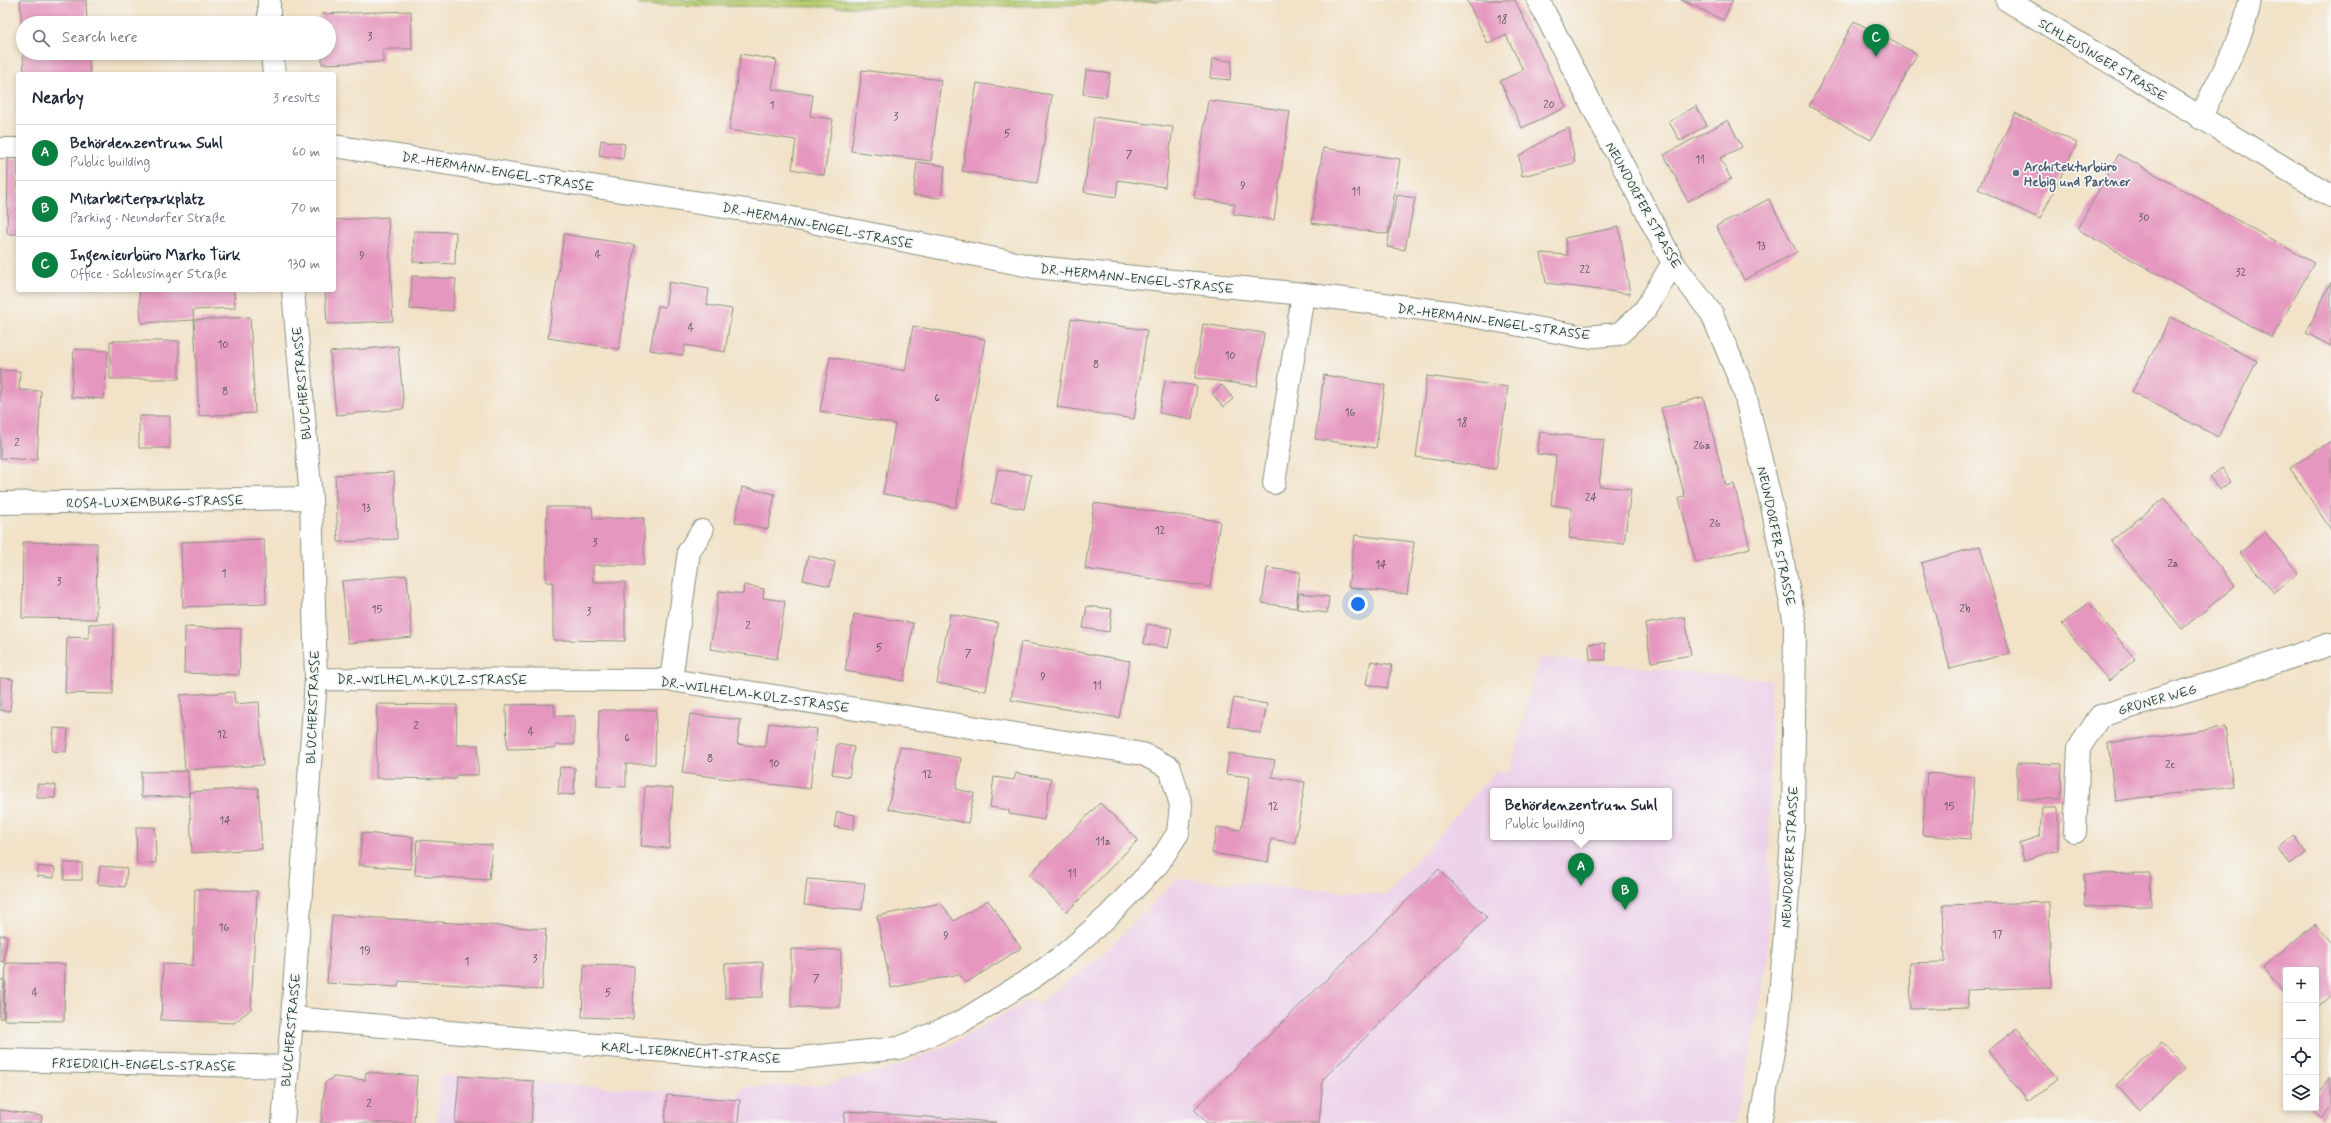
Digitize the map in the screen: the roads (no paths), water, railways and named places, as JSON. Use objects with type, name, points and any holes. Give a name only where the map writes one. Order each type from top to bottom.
[{"type":"street","points":[[269,0],[270,16]]},
{"type":"street","name":"NEUNDORFER STRASSE","points":[[1538,0],[1673,263],[1712,314],[1744,390],[1772,506],[1795,624],[1793,825],[1778,1024],[1760,1123]]},
{"type":"street","name":"SCHLEUSINGER STRASSE","points":[[2007,0],[2331,196]]},
{"type":"street","points":[[2200,118],[2239,37],[2248,14],[2250,0]]},
{"type":"street","points":[[273,60],[274,72]]},
{"type":"street","name":"DR.-HERMANN-ENGEL-STRASSE","points":[[336,146],[777,215],[1035,267],[1303,294],[1456,313],[1584,337],[1619,334],[1644,310],[1673,263]]},
{"type":"street","name":"BLÜCHERSTRASSE","points":[[283,1123],[316,679],[311,498],[293,292]]},
{"type":"street","points":[[1274,483],[1303,294]]},
{"type":"street","name":"ROSA-LUXEMBURG-STRASSE","points":[[0,503],[311,498]]},
{"type":"street","points":[[671,680],[689,550],[702,531]]},
{"type":"street","name":"GRÜNER WEG","points":[[2075,832],[2079,748],[2100,716],[2222,680],[2331,644]]},
{"type":"street","name":"DR.-WILHELM-KÜLZ-STRASSE","points":[[316,679],[671,680],[1143,754]]},
{"type":"street","name":"KARL-LIEBKNECHT-STRASSE","points":[[292,1018],[755,1059],[790,1059],[899,1048],[961,1022],[1035,976],[1065,954],[1108,916],[1158,864],[1178,833],[1181,805],[1170,768],[1143,754]]},
{"type":"street","name":"FRIEDRICH-ENGELS-STRASSE","points":[[0,1060],[287,1067]]},
{"type":"lane","points":[[0,148],[16,148]]},
{"type":"place","name":"Ingenieurbüro Marko Türk","points":[[1876,57]]},
{"type":"place","name":"Architekturbüro Hebig und Partner","points":[[2016,173]]},
{"type":"place","name":"Behördenzentrum Suhl","points":[[1581,886]]},
{"type":"place","name":"Mitarbeiterparkplatz","points":[[1625,910]]}]
